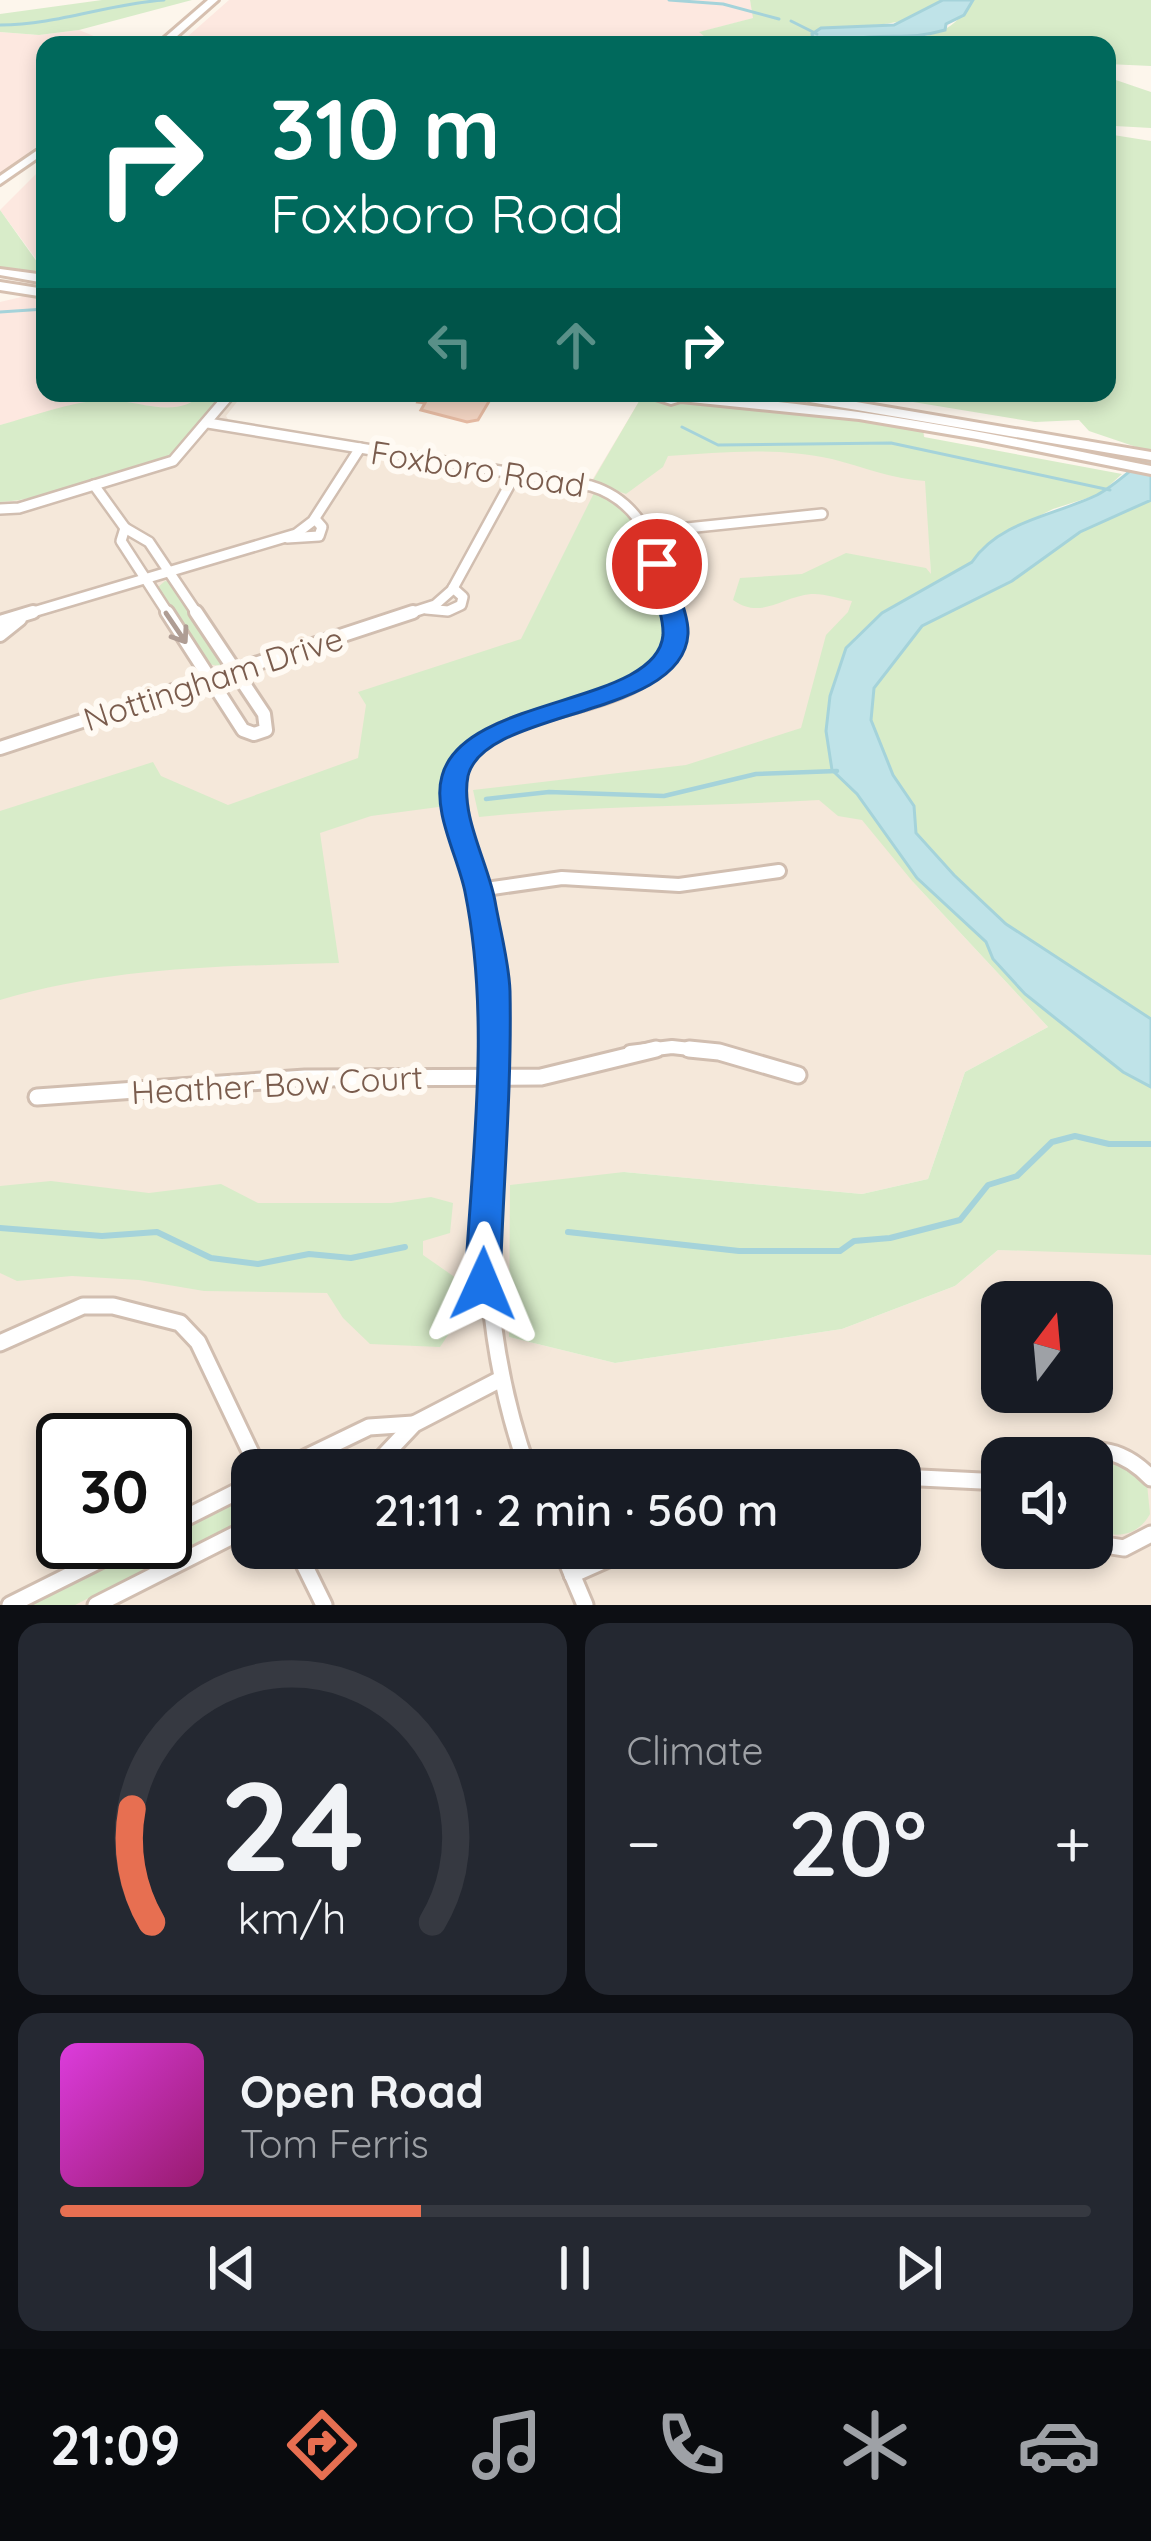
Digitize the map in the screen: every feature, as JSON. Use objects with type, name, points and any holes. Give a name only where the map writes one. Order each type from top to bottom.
[{"type":"street","points":[[171,36],[213,0]]},
{"type":"street","points":[[0,181],[36,155]]},
{"type":"street","points":[[0,194],[36,156]]},
{"type":"street","points":[[0,272],[36,278]]},
{"type":"street","points":[[0,286],[36,292]]},
{"type":"street","points":[[0,509],[173,460],[225,402]]},
{"type":"street","points":[[749,402],[1151,470]]},
{"type":"street","points":[[834,402],[1151,456]]},
{"type":"street","name":"Foxboro Road","points":[[208,423],[617,494],[635,507],[648,532]]},
{"type":"street","points":[[0,622],[286,538],[314,518],[360,448]]},
{"type":"street","name":"Nottingham Drive","points":[[0,748],[444,599],[515,473]]},
{"type":"street","points":[[94,485],[125,528],[144,536],[236,671],[268,722],[261,733],[243,730],[121,541],[125,528]]},
{"type":"street","points":[[521,1449],[497,1381],[483,1284],[495,987],[479,890],[453,786],[469,752],[492,735],[644,679],[670,655],[675,634],[648,532],[822,514]]},
{"type":"street","points":[[0,635],[20,619]]},
{"type":"street","points":[[479,890],[562,878],[679,885],[778,871]]},
{"type":"street","name":"Heather Bow Court","points":[[37,1097],[260,1080],[541,1077],[628,1052],[672,1047],[719,1052],[798,1075]]},
{"type":"street","points":[[0,1343],[69,1311],[98,1305],[180,1323],[198,1342],[249,1449]]},
{"type":"street","points":[[390,1449],[414,1424],[497,1381]]},
{"type":"street","points":[[323,1449],[369,1427],[414,1424]]},
{"type":"street","points":[[1113,1452],[1138,1464],[1151,1478]]},
{"type":"street","points":[[921,1479],[981,1481]]},
{"type":"street","points":[[192,1514],[231,1495]]},
{"type":"street","points":[[1113,1546],[1124,1548],[1151,1534]]},
{"type":"street","points":[[96,1605],[231,1537]]},
{"type":"street","points":[[10,1605],[82,1569]]},
{"type":"street","points":[[306,1569],[324,1605]]},
{"type":"street","points":[[570,1569],[585,1605]]},
{"type":"street","points":[[572,1575],[586,1569]]},
{"type":"shaded area","points":[[229,0],[750,0],[754,18],[700,32],[705,36],[188,36]]},
{"type":"shaded area","points":[[79,30],[94,36],[36,36],[36,147],[0,177],[0,32],[39,35]]},
{"type":"shaded area","points":[[36,174],[36,259],[0,210]]},
{"type":"shaded area","points":[[36,294],[36,402],[96,402],[0,425],[0,302]]},
{"type":"shaded area","points":[[120,402],[194,402],[175,409]]},
{"type":"shaded area","points":[[217,402],[237,402],[226,416],[230,422],[591,482],[639,402],[675,402],[924,431],[931,574],[862,616],[913,882],[1048,1027],[965,1072],[928,1179],[862,1194],[624,1172],[509,1337],[615,1363],[842,1329],[955,1286],[998,1250],[1151,1253],[1151,1605],[0,1605],[0,502],[28,499],[152,464],[184,443]]},
{"type":"green space","points":[[102,0],[192,0],[79,30],[39,35],[0,32],[0,14]]},
{"type":"green space","points":[[750,0],[943,0],[913,18],[812,36],[704,36],[699,32],[753,18]]},
{"type":"green space","points":[[973,0],[1151,0],[1151,66],[1116,64],[1116,36],[925,36],[958,20]]},
{"type":"green space","points":[[1116,80],[1151,92],[1151,128],[1116,126]]},
{"type":"green space","points":[[1116,135],[1151,141],[1151,452],[1089,431],[1079,420],[1035,422],[913,402],[1116,402]]},
{"type":"green space","points":[[0,210],[36,260],[36,275],[0,269]]},
{"type":"green space","points":[[85,402],[181,406],[217,402],[189,440],[162,461],[90,484],[0,502],[0,425]]},
{"type":"green space","points":[[639,402],[755,406],[923,431],[924,437],[1122,474],[1100,494],[1053,509],[1003,534],[981,549],[972,562],[881,613],[854,638],[832,770],[857,794],[917,878],[986,942],[993,959],[1025,994],[1123,1072],[1151,1087],[1151,1255],[998,1250],[955,1286],[842,1329],[615,1363],[509,1337],[510,1185],[624,1172],[862,1194],[928,1179],[965,1072],[1048,1027],[862,820],[838,816],[819,800],[479,817],[473,790],[686,765],[801,728],[826,635],[852,601],[811,594],[762,608],[743,606],[733,600],[740,578],[802,574],[846,553],[926,568],[931,574],[925,481],[812,455],[750,452],[668,456],[663,467],[626,494],[592,482]]},
{"type":"green space","points":[[595,491],[627,515],[646,551],[667,633],[660,654],[633,677],[514,719],[471,740],[447,771],[446,806],[371,816],[320,833],[339,963],[126,975],[0,1000],[0,811],[153,762],[161,776],[228,805],[358,758],[366,705],[358,692],[521,639]]},
{"type":"green space","points":[[1151,500],[1151,1019],[1006,924],[954,875],[916,832],[914,806],[893,775],[871,721],[874,688],[922,626],[1012,581],[1080,532]]},
{"type":"green space","points":[[165,581],[224,662],[220,666],[207,664],[157,588]]},
{"type":"green space","points":[[51,1181],[149,1193],[221,1184],[258,1203],[391,1203],[431,1197],[453,1203],[450,1233],[423,1241],[423,1255],[456,1278],[452,1329],[440,1347],[370,1344],[343,1318],[327,1293],[204,1291],[72,1276],[17,1281],[0,1273],[0,1186]]},
{"type":"green space","points":[[1113,1459],[1122,1460],[1147,1484],[1150,1514],[1139,1527],[1113,1534]]},
{"type":"green space","points":[[231,1501],[231,1526],[192,1546],[192,1521]]},
{"type":"green space","points":[[95,1569],[146,1569],[75,1605],[23,1605]]},
{"type":"water","points":[[943,0],[973,0],[964,15],[946,24],[945,30],[916,36],[812,34],[821,28],[894,25]]},
{"type":"water","points":[[1151,455],[1151,500],[1080,532],[1012,581],[922,626],[874,688],[871,720],[893,775],[914,806],[916,833],[954,875],[1006,924],[1151,1019],[1151,1087],[1123,1072],[1025,994],[993,959],[986,942],[917,878],[857,794],[832,770],[826,731],[830,696],[846,648],[882,613],[972,562],[997,537],[1104,491]]},
{"type":"building","points":[[418,402],[489,402],[478,420],[467,422],[421,410],[425,403]]},
{"type":"waterway","points":[[0,25],[164,0]]},
{"type":"waterway","points":[[669,0],[723,4],[779,19]]},
{"type":"waterway","points":[[791,21],[817,34]]},
{"type":"waterway","points":[[0,312],[36,310]]},
{"type":"waterway","points":[[682,427],[718,445],[891,443],[1110,490]]},
{"type":"waterway","points":[[486,799],[549,792],[664,796],[756,774],[837,771]]},
{"type":"waterway","points":[[568,1232],[739,1251],[840,1251],[854,1241],[890,1238],[960,1220],[988,1185],[1017,1176],[1052,1142],[1075,1136],[1109,1144],[1151,1144]]},
{"type":"waterway","points":[[0,1228],[102,1236],[157,1232],[211,1258],[258,1264],[309,1254],[351,1258],[405,1247]]},
{"type":"route","points":[[483,1284],[495,987],[479,890],[454,798],[455,774],[469,752],[492,735],[644,679],[664,663],[675,634],[657,564]]}]
